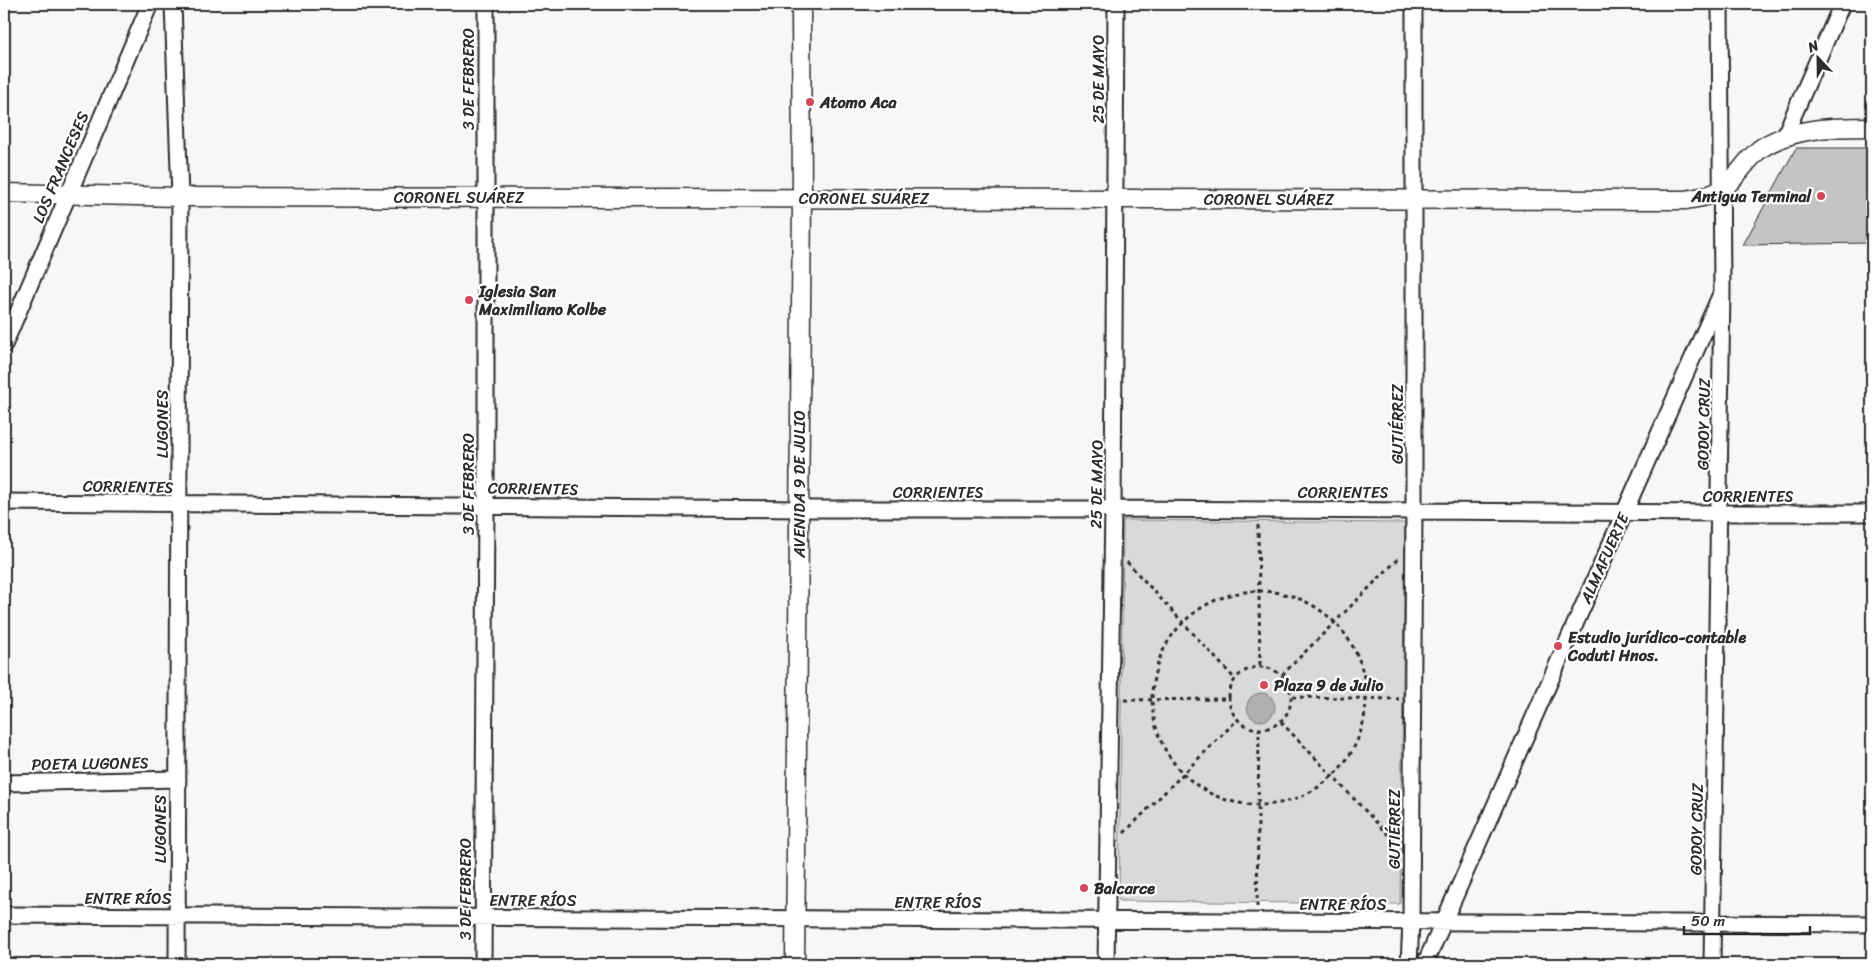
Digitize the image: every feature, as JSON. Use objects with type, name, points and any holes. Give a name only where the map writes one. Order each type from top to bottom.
[{"type":"street","name":"LOS FRANCESES","points":[[4,345],[150,4]]},
{"type":"street","name":"LUGONES","points":[[172,4],[180,197],[177,964]]},
{"type":"street","name":"3 DE FEBRERO","points":[[482,964],[486,505],[486,4]]},
{"type":"street","name":"AVENIDA 9 DE JULIO","points":[[795,964],[802,198],[800,4]]},
{"type":"street","name":"25 DE MAYO","points":[[1106,964],[1114,509],[1116,4]]},
{"type":"street","name":"GUTIÉRREZ","points":[[1409,964],[1411,922],[1414,510],[1414,4]]},
{"type":"street","name":"GODOY CRUZ","points":[[1712,964],[1722,290],[1720,4]]},
{"type":"street","points":[[1784,137],[1842,4]]},
{"type":"street","points":[[1722,189],[1761,148],[1784,137],[1836,127],[1872,127]]},
{"type":"street","name":"CORONEL SUÁREZ","points":[[4,193],[180,197],[1685,200],[1703,197],[1722,189]]},
{"type":"street","name":"ALMAFUERTE","points":[[1425,964],[1722,290]]},
{"type":"street","name":"CORRIENTES","points":[[4,502],[799,509],[1872,513]]},
{"type":"street","name":"POETA LUGONES","points":[[4,783],[178,779]]},
{"type":"street","name":"ENTRE RÍOS","points":[[4,915],[1872,924]]},
{"type":"path","points":[[1258,522],[1260,666]]},
{"type":"path","points":[[1282,675],[1404,552]]},
{"type":"path","points":[[1123,558],[1235,679]]},
{"type":"path","points":[[1259,591],[1287,594],[1313,605],[1335,622],[1352,644],[1363,670],[1367,698],[1363,727],[1351,754],[1333,776],[1310,792],[1294,799],[1258,806],[1231,802],[1205,791],[1183,774],[1166,752],[1155,727],[1152,700],[1155,672],[1166,645],[1183,623],[1205,606],[1231,595],[1259,591]]},
{"type":"path","points":[[1260,666],[1282,675],[1292,697],[1287,714],[1282,722],[1267,729],[1259,730],[1251,729],[1237,720],[1232,714],[1228,699],[1230,688],[1242,672],[1260,666]]},
{"type":"path","points":[[1292,697],[1403,699]]},
{"type":"path","points":[[1122,700],[1228,699]]},
{"type":"path","points":[[1120,837],[1237,720]]},
{"type":"path","points":[[1282,722],[1401,849]]},
{"type":"path","points":[[1255,921],[1259,730]]},
{"type":"shaded area","points":[[1123,520],[1405,523],[1400,904],[1119,901]]},
{"type":"shaded area","points":[[1261,693],[1271,697],[1275,707],[1271,717],[1261,721],[1251,717],[1247,707],[1251,697]]},
{"type":"building","name":"Antigua Terminal","points":[[1796,148],[1872,148],[1872,243],[1743,245]]},
{"type":"place","name":"Atomo Aca","points":[[810,102]]},
{"type":"place","name":"Antigua Terminal","points":[[1821,196]]},
{"type":"place","name":"Iglesia San Maximiliano Kolbe","points":[[469,300]]},
{"type":"place","name":"Estudio jurídico-contable Coduti Hnos.","points":[[1558,646]]},
{"type":"place","name":"Plaza 9 de Julio","points":[[1264,685]]},
{"type":"place","name":"Balcarce","points":[[1084,888]]}]
